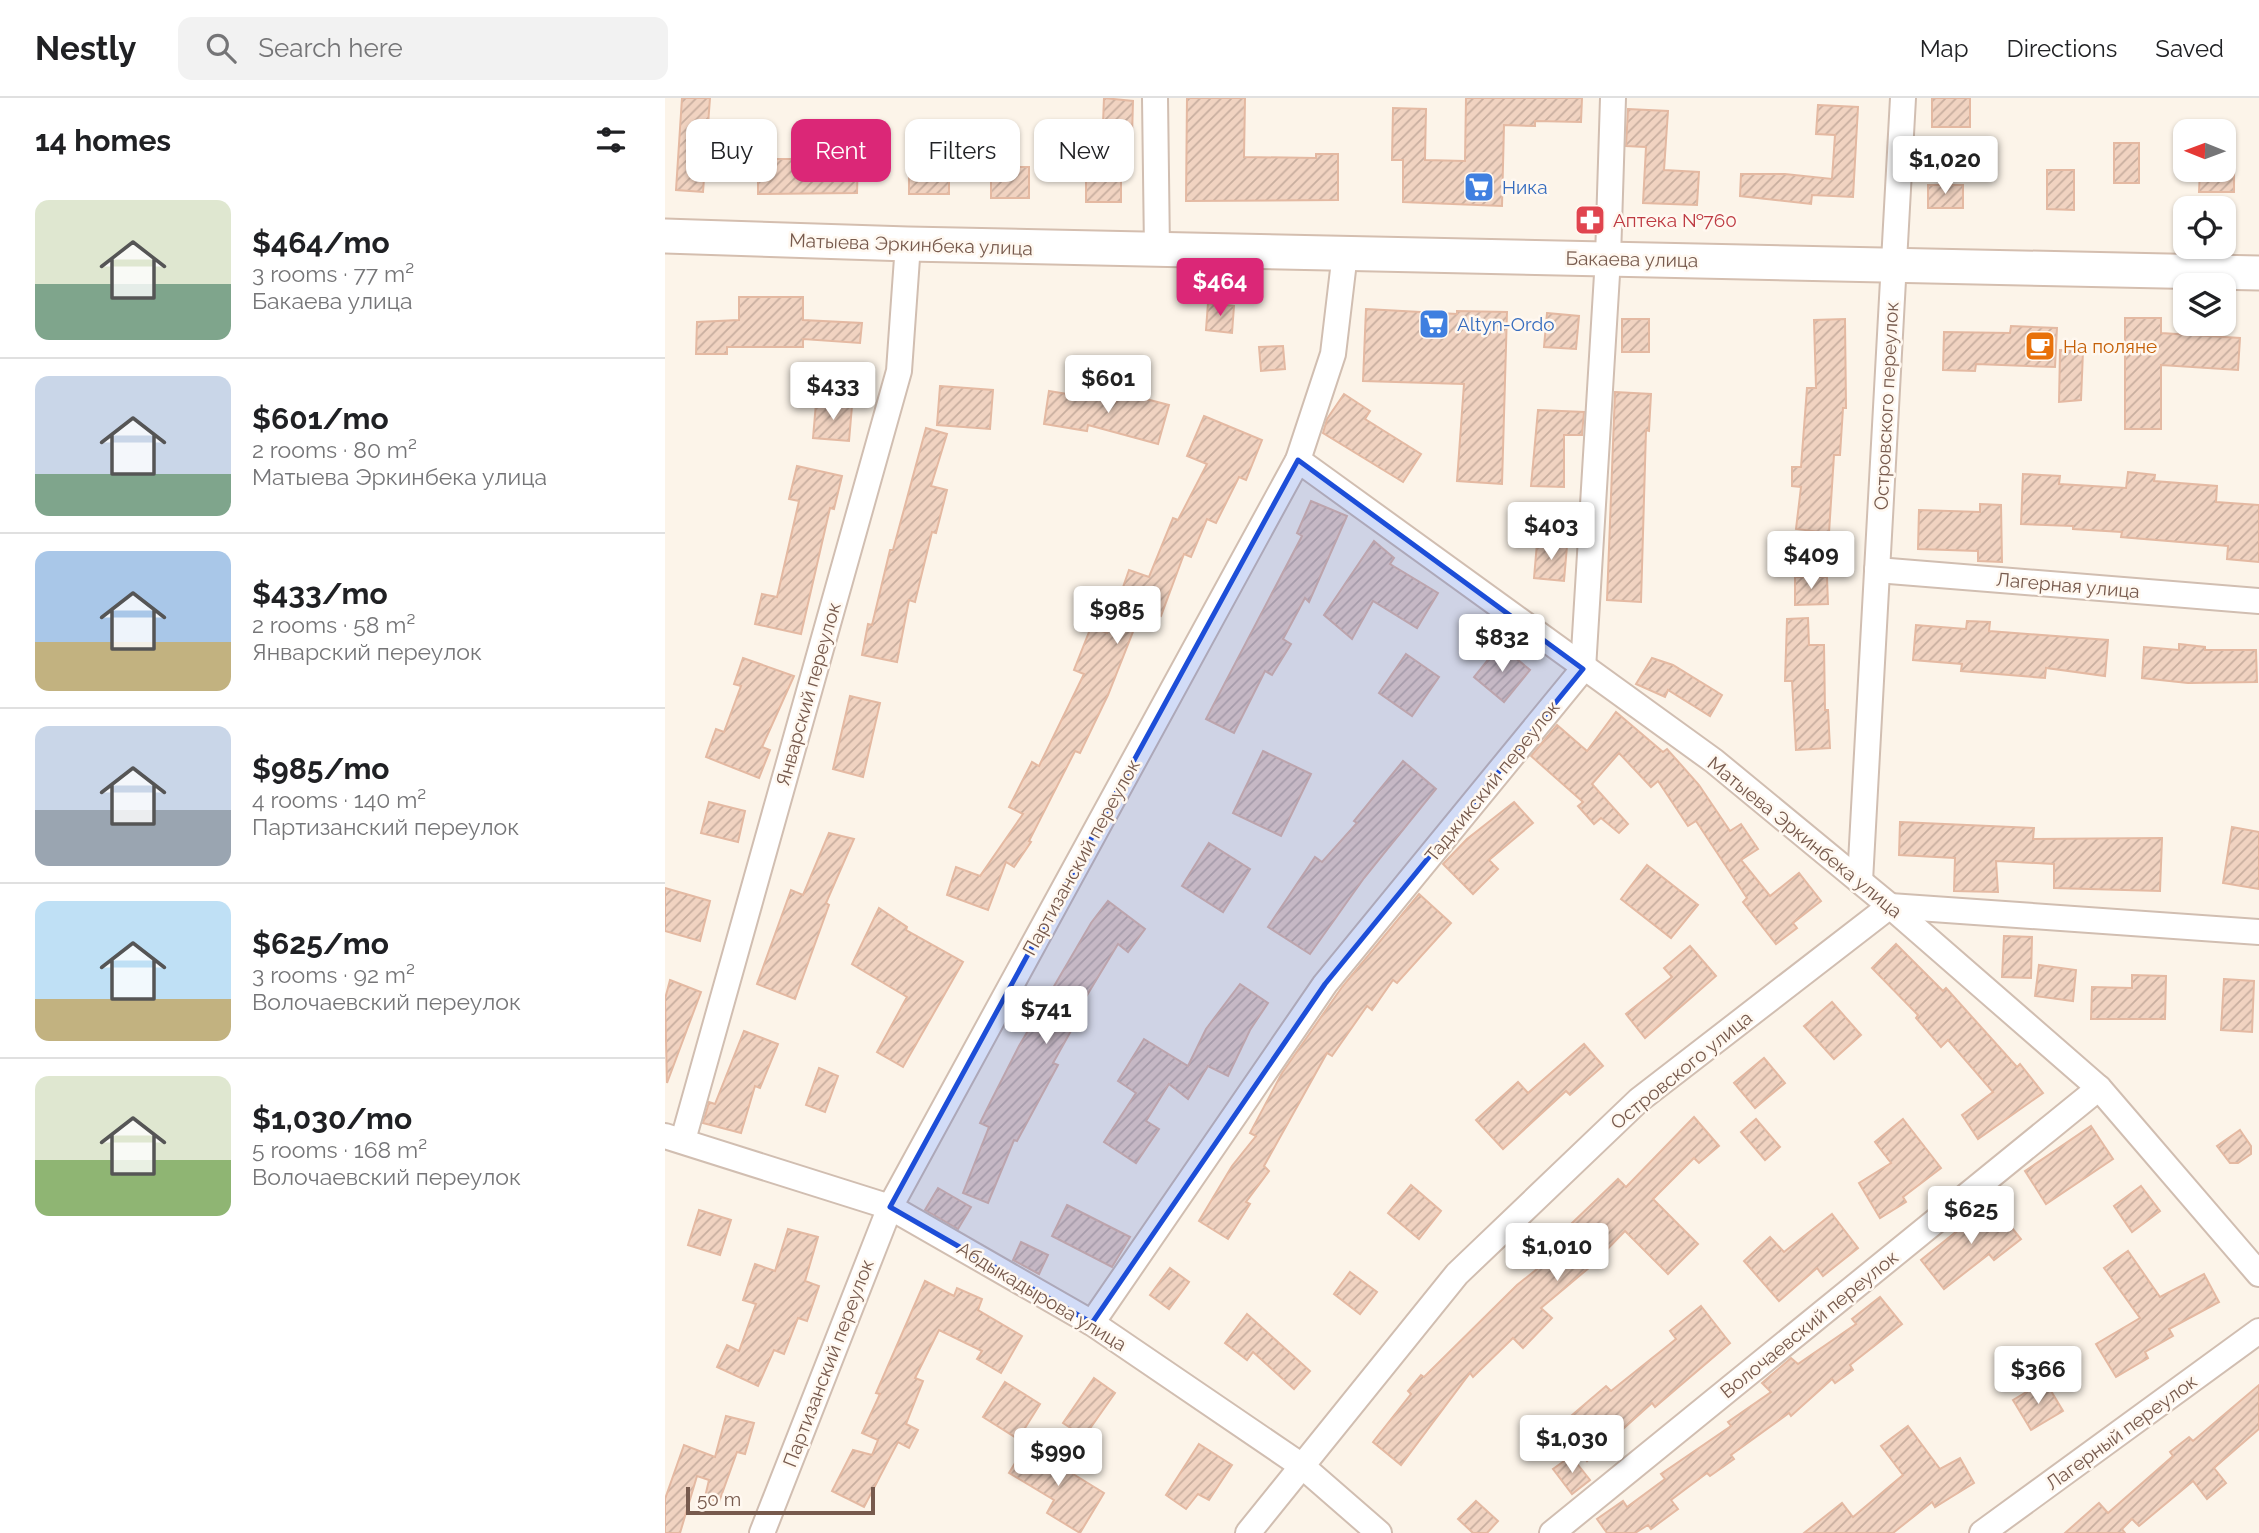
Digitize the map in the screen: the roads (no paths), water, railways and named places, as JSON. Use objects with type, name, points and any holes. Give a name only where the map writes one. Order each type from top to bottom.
[{"type":"main road","name":"Матыева Эркинбека улица","points":[[665,236],[1157,250]]},
{"type":"main road","name":"Бакаева улица","points":[[1157,250],[2259,273]]},
{"type":"street","points":[[1155,98],[1157,250]]},
{"type":"street","points":[[1583,669],[1608,258],[1613,98]]},
{"type":"street","name":"Островского переулок","points":[[1860,881],[1903,98]]},
{"type":"street","name":"Январский переулок","points":[[674,1138],[899,371],[908,244]]},
{"type":"street","name":"Партизанский переулок","points":[[762,1533],[890,1207],[1299,460],[1333,354],[1345,253]]},
{"type":"street","name":"Матыева Эркинбека улица","points":[[1299,460],[1583,669],[1714,761],[1890,906],[2099,1088],[2259,1275]]},
{"type":"street","name":"Лагерная улица","points":[[1877,570],[2259,601]]},
{"type":"street","name":"Таджикский переулок","points":[[1091,1323],[1325,984],[1583,669]]},
{"type":"street","points":[[1890,906],[2259,932]]},
{"type":"street","name":"Островского улица","points":[[1248,1533],[1457,1274],[1639,1100],[1890,906]]},
{"type":"street","name":"Волочаевский переулок","points":[[1552,1533],[2099,1088]]},
{"type":"street","name":"Абдыкадырова улица","points":[[674,1138],[890,1207],[1091,1323],[1302,1466],[1378,1533]]},
{"type":"street","name":"Лагерный переулок","points":[[1982,1533],[2259,1331]]},
{"type":"place","name":"Ника","points":[[1479,187]]},
{"type":"place","name":"Аптека №760","points":[[1590,220]]},
{"type":"place","name":"Altyn-Ordo","points":[[1434,324]]},
{"type":"place","name":"На поляне","points":[[2040,346]]}]
